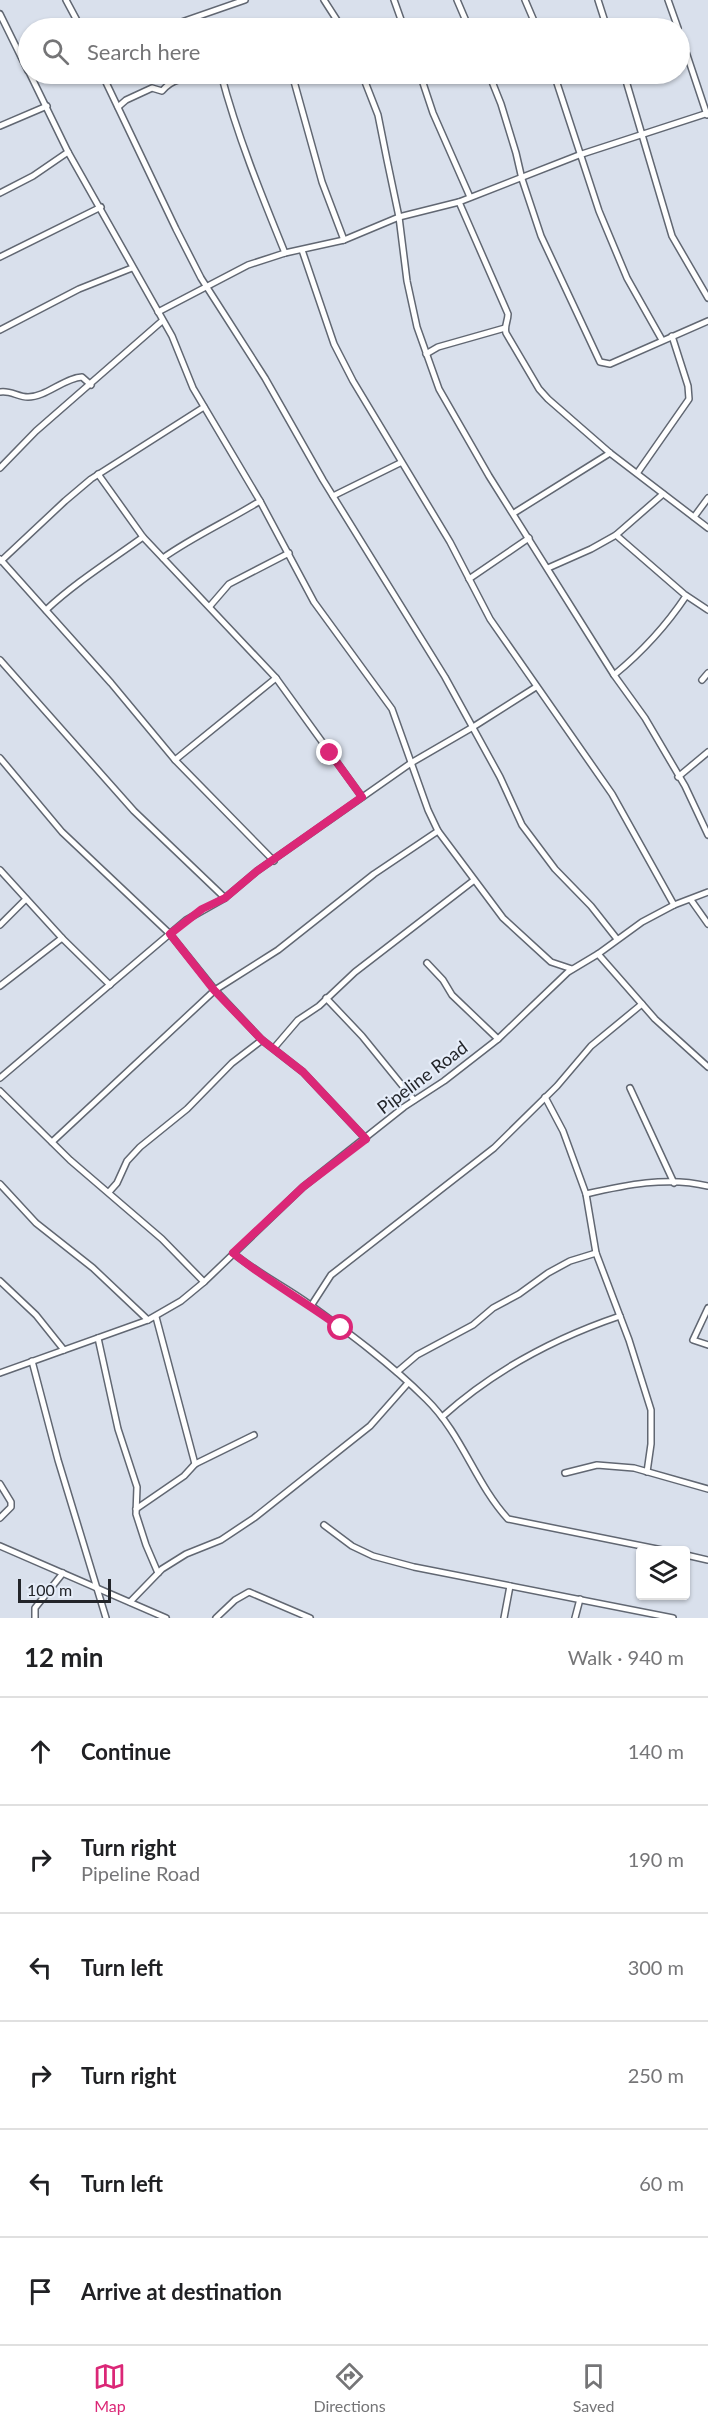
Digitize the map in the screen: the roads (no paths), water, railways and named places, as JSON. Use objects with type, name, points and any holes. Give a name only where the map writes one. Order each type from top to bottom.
[{"type":"street","points":[[66,0],[76,18]]},
{"type":"street","points":[[193,18],[245,0]]},
{"type":"street","points":[[324,0],[335,18]]},
{"type":"street","points":[[394,0],[400,18]]},
{"type":"street","points":[[457,0],[465,18]]},
{"type":"street","points":[[525,0],[533,18]]},
{"type":"street","points":[[598,0],[604,18]]},
{"type":"street","points":[[668,0],[674,18]]},
{"type":"street","points":[[0,14],[18,50]]},
{"type":"street","points":[[158,312],[248,265],[285,253],[344,240],[399,217],[459,202],[579,155],[708,114],[690,63]]},
{"type":"street","points":[[35,84],[68,152],[172,336],[193,388],[260,501],[324,619],[392,709],[428,810],[438,831],[473,881],[503,918],[551,962],[572,969]]},
{"type":"street","points":[[107,84],[176,229],[206,286],[266,378],[290,424],[333,496],[446,677],[500,777],[522,825],[555,869],[591,906],[617,939]]},
{"type":"street","points":[[118,107],[126,100],[152,88],[162,92],[172,84]]},
{"type":"street","points":[[224,84],[257,183],[285,253]]},
{"type":"street","points":[[295,84],[322,182],[344,240]]},
{"type":"street","points":[[366,84],[378,115],[399,217],[407,281],[426,354],[439,389],[489,476],[614,675],[645,718],[708,833]]},
{"type":"street","points":[[424,84],[470,197]]},
{"type":"street","points":[[492,84],[541,237],[600,362],[610,364],[708,321]]},
{"type":"street","points":[[558,84],[579,155],[623,268],[662,340]]},
{"type":"street","points":[[627,84],[672,236],[708,298]]},
{"type":"street","points":[[0,126],[47,106]]},
{"type":"street","points":[[0,193],[33,176],[68,152]]},
{"type":"street","points":[[459,202],[508,314],[506,333],[539,389],[609,453],[638,472],[708,528]]},
{"type":"street","points":[[0,256],[101,207]]},
{"type":"street","points":[[302,250],[334,344],[352,381],[450,542],[490,619],[612,794],[674,905]]},
{"type":"street","points":[[0,330],[79,289],[132,268]]},
{"type":"street","points":[[0,468],[36,431],[162,321]]},
{"type":"street","points":[[426,354],[438,347],[505,328]]},
{"type":"street","points":[[638,472],[689,399],[672,336]]},
{"type":"street","points":[[0,392],[6,391],[28,397],[74,378],[82,377],[91,384]]},
{"type":"street","points":[[204,407],[98,474],[1,560],[175,760],[274,861]]},
{"type":"street","points":[[514,513],[609,453]]},
{"type":"street","points":[[333,496],[400,463]]},
{"type":"street","points":[[98,474],[143,537],[276,678],[362,797]]},
{"type":"street","points":[[548,568],[616,535],[663,494]]},
{"type":"street","points":[[694,517],[708,498]]},
{"type":"street","points":[[164,558],[189,540],[260,501]]},
{"type":"street","points":[[616,535],[686,596],[708,610]]},
{"type":"street","points":[[46,610],[81,580],[143,537]]},
{"type":"street","points":[[469,579],[530,538]]},
{"type":"street","points":[[210,606],[229,584],[289,553]]},
{"type":"street","points":[[614,675],[633,659],[670,620],[686,596]]},
{"type":"street","points":[[0,660],[134,811],[225,898]]},
{"type":"street","points":[[702,680],[708,673]]},
{"type":"street","points":[[175,760],[276,678]]},
{"type":"street","points":[[0,1078],[202,909],[225,898],[257,871],[411,763],[536,687]]},
{"type":"street","points":[[678,777],[708,752]]},
{"type":"street","points":[[0,758],[69,839],[170,934],[214,990],[262,1040],[303,1072],[366,1139]]},
{"type":"street","points":[[52,1142],[129,1073],[214,990],[278,950],[374,874],[438,831]]},
{"type":"street","points":[[0,870],[62,938],[110,985]]},
{"type":"street","points":[[274,1048],[298,1020],[377,954],[473,881]]},
{"type":"street","name":"Pipeline Road","points":[[0,1373],[156,1317],[204,1282],[303,1187],[414,1100],[444,1081],[498,1039],[572,969],[674,905],[708,892]]},
{"type":"street","points":[[0,925],[26,899]]},
{"type":"street","points":[[691,900],[708,924]]},
{"type":"street","points":[[0,986],[62,938]]},
{"type":"street","points":[[598,954],[642,1004],[708,1067]]},
{"type":"street","points":[[427,963],[443,980],[452,995],[498,1039]]},
{"type":"street","points":[[326,998],[362,1036],[414,1100]]},
{"type":"street","points":[[310,1306],[331,1275],[494,1148],[546,1097],[591,1046],[642,1004]]},
{"type":"street","points":[[109,1192],[117,1183],[127,1161],[140,1146],[196,1101],[232,1063],[262,1040]]},
{"type":"street","points":[[630,1088],[674,1183]]},
{"type":"street","points":[[0,1091],[52,1142],[162,1239],[204,1282]]},
{"type":"street","points":[[546,1097],[563,1131],[586,1194],[596,1253],[620,1316],[651,1410],[651,1444],[647,1472]]},
{"type":"street","points":[[586,1194],[635,1182],[708,1186]]},
{"type":"street","points":[[0,1184],[36,1223],[93,1268],[148,1320]]},
{"type":"street","points":[[233,1253],[252,1269],[310,1306],[397,1372],[441,1417],[468,1455],[496,1506],[508,1519],[638,1546]]},
{"type":"street","points":[[397,1372],[417,1355],[473,1325],[493,1308],[548,1274],[570,1261],[596,1253]]},
{"type":"street","points":[[0,1281],[36,1315],[64,1350]]},
{"type":"street","points":[[708,1308],[693,1340],[708,1345]]},
{"type":"street","points":[[441,1417],[462,1398],[542,1348],[579,1330],[620,1316]]},
{"type":"street","points":[[156,1317],[195,1464]]},
{"type":"street","points":[[98,1338],[118,1429],[138,1493],[136,1509],[138,1522],[158,1573]]},
{"type":"street","points":[[32,1361],[58,1460],[106,1618]]},
{"type":"street","points":[[130,1602],[158,1573],[186,1554],[221,1540],[254,1518],[370,1426],[408,1383]]},
{"type":"street","points":[[136,1509],[184,1476],[195,1464],[254,1435]]},
{"type":"street","points":[[565,1473],[597,1465],[634,1468],[708,1489]]},
{"type":"street","points":[[0,1484],[11,1502],[11,1507],[0,1518]]},
{"type":"street","points":[[138,1493],[150,1500]]},
{"type":"street","points":[[324,1525],[352,1546],[373,1556],[673,1618]]},
{"type":"street","points":[[0,1546],[166,1618]]},
{"type":"street","points":[[690,1556],[708,1560]]},
{"type":"street","points":[[35,1618],[35,1608],[63,1573]]},
{"type":"street","points":[[504,1618],[510,1586]]},
{"type":"street","points":[[216,1618],[235,1600],[249,1592],[310,1618]]},
{"type":"street","points":[[575,1618],[580,1599]]}]
